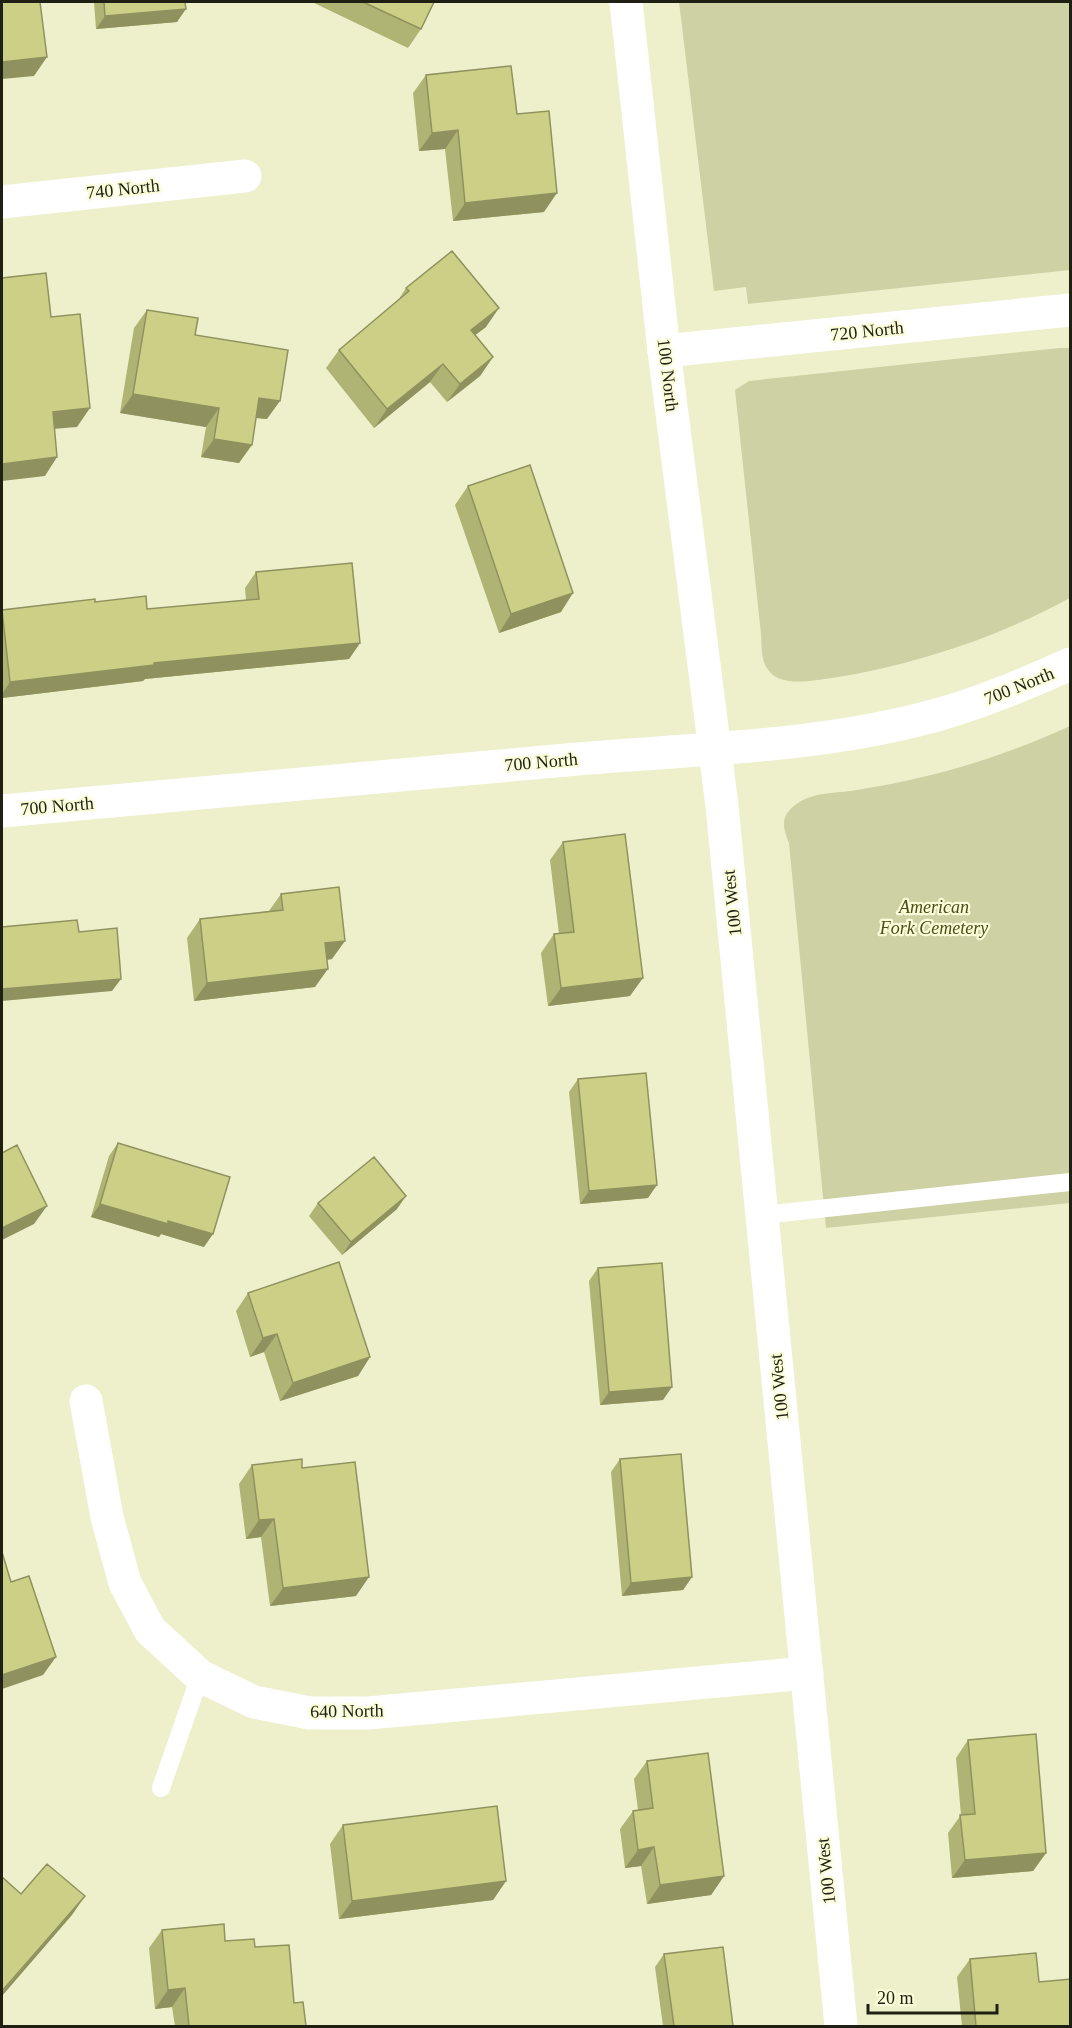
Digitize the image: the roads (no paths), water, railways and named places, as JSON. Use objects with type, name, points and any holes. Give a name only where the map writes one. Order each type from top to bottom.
[{"type":"street","name":"100 North","points":[[626,2],[664,351],[714,748]]},
{"type":"street","name":"740 North","points":[[2,202],[245,176]]},
{"type":"street","name":"720 North","points":[[664,351],[1071,310]]},
{"type":"street","name":"700 North","points":[[2,811],[634,753],[795,741],[930,717],[979,702],[1071,664]]},
{"type":"street","name":"100 West","points":[[714,748],[723,818],[841,2026]]},
{"type":"street","name":"640 North","points":[[86,1401],[107,1517],[125,1583],[150,1630],[200,1676],[254,1702],[310,1713],[368,1713],[807,1673]]},
{"type":"lane","points":[[762,1215],[1071,1182]]},
{"type":"lane","points":[[160,1788],[200,1676]]},
{"type":"park label","name":"American Fork Cemetery","points":[[934,917]]}]
